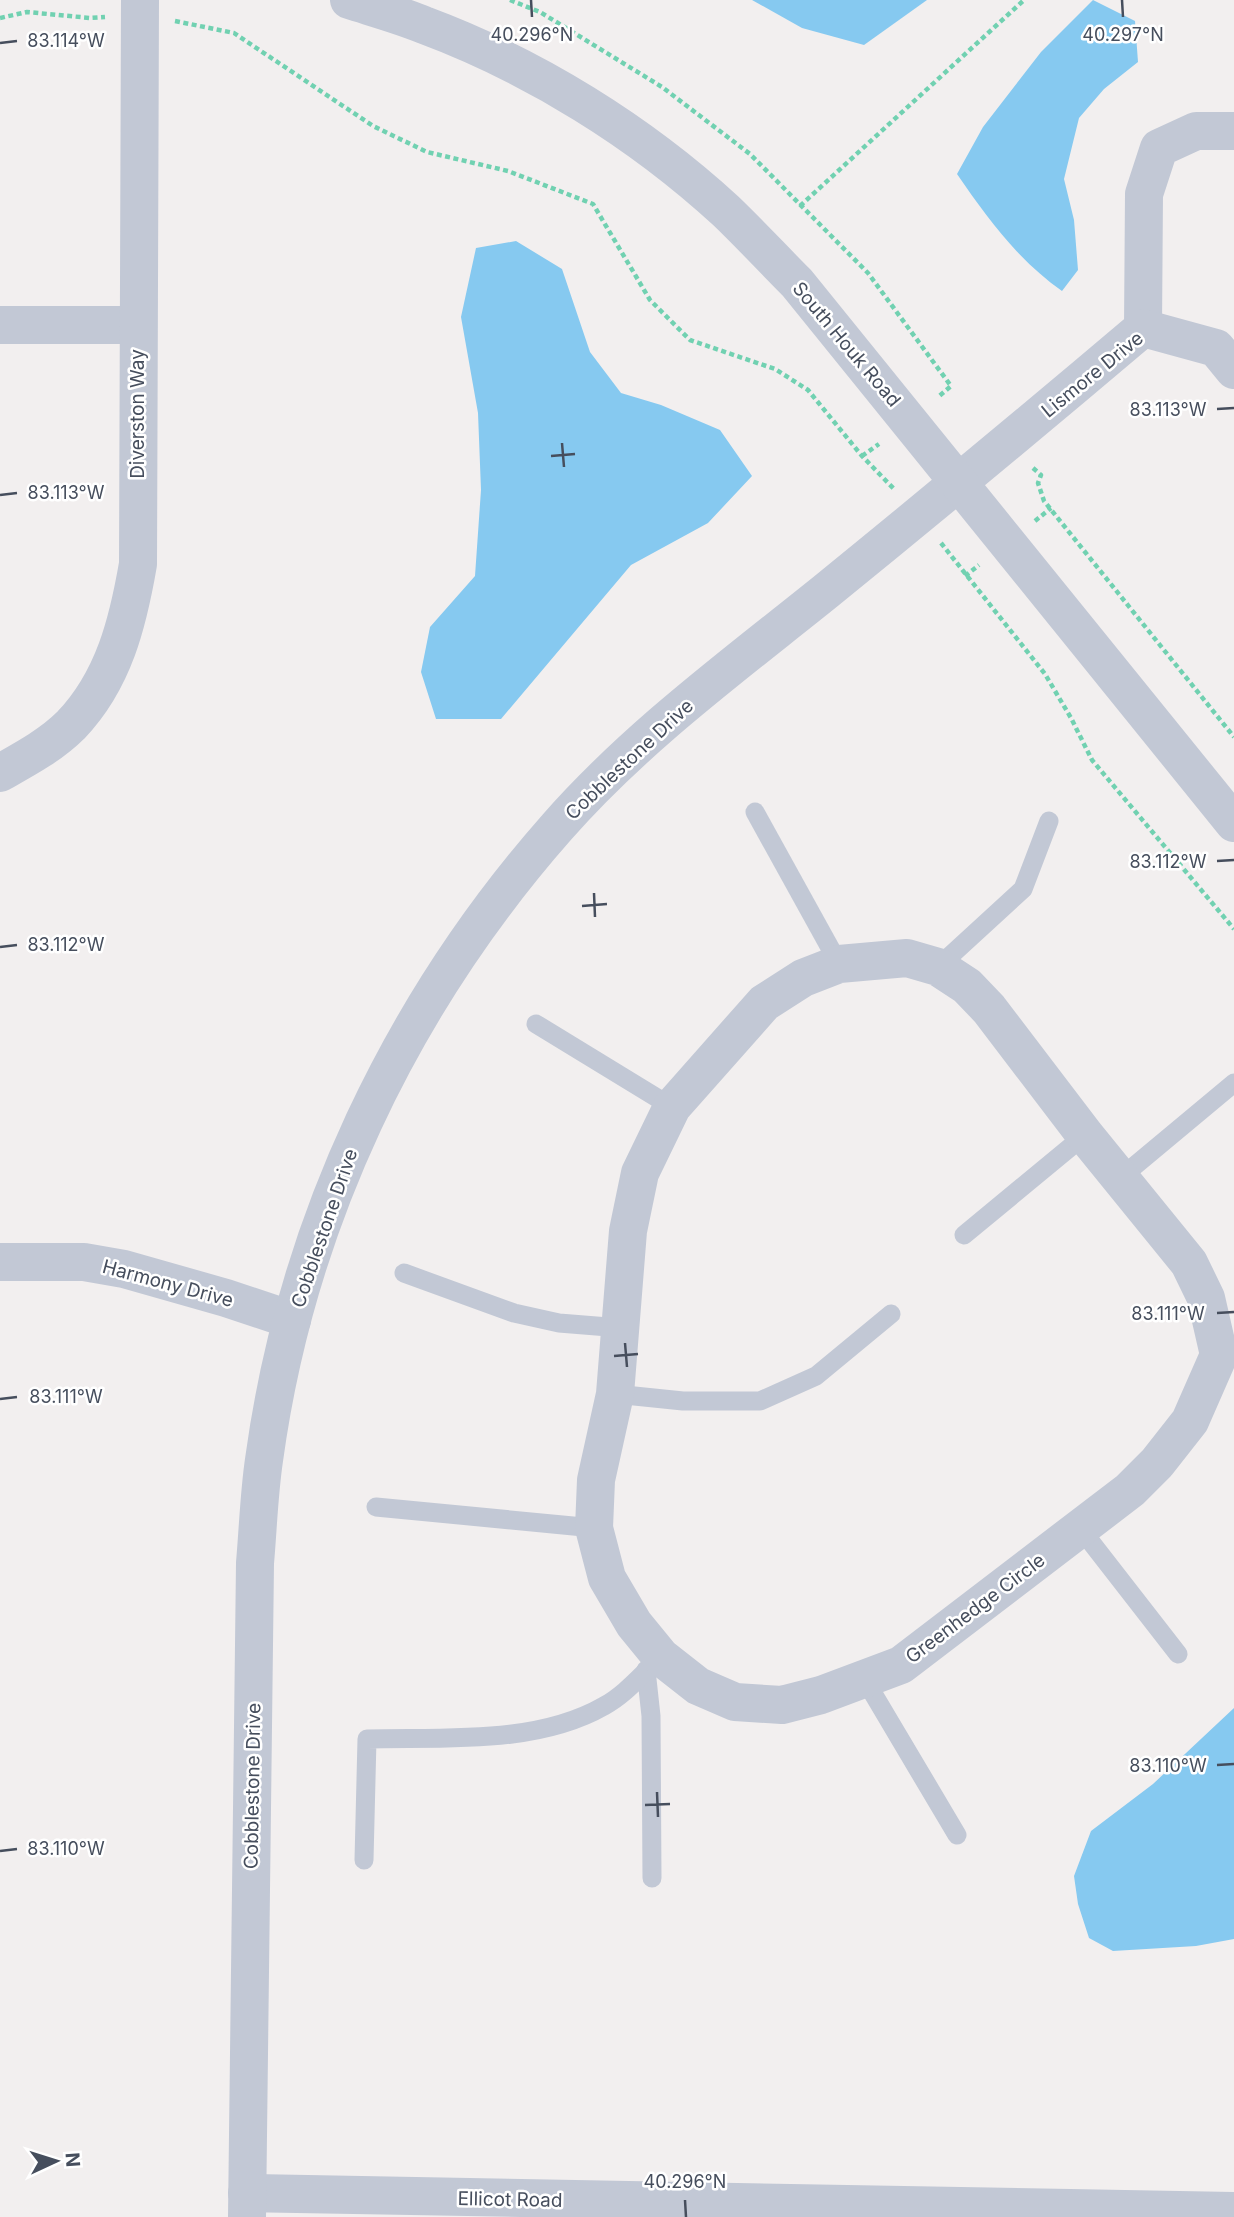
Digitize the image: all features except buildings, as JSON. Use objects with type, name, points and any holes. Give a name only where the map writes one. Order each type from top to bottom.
[{"type":"street","name":"South Houk Road","points":[[349,0],[425,25],[518,66],[591,109],[660,157],[726,211],[797,283],[1234,823]]},
{"type":"street","name":"Diverston Way","points":[[0,773],[41,749],[71,725],[98,690],[119,649],[131,606],[138,564],[140,7]]},
{"type":"street","points":[[1143,328],[1144,194],[1159,148],[1196,131],[1234,131]]},
{"type":"street","points":[[0,325],[137,325]]},
{"type":"street","name":"Lismore Drive","points":[[960,483],[1143,328],[1216,348],[1234,370]]},
{"type":"street","name":"Cobblestone Drive","points":[[247,2205],[255,1563],[264,1461],[292,1320],[342,1167],[385,1076],[434,989],[492,905],[558,825],[631,752],[705,688],[960,483]]},
{"type":"street","name":"Greenhedge Circle","points":[[907,958],[938,967],[967,986],[989,1009],[1085,1135],[1189,1263],[1206,1298],[1227,1357],[1190,1421],[1157,1463],[1130,1490],[901,1665],[821,1695],[782,1705],[735,1702],[654,1664],[607,1578],[594,1528],[596,1480],[615,1394],[628,1231],[640,1173],[672,1107],[764,1003],[803,978],[839,964],[907,958]]},
{"type":"street","name":"Harmony Drive","points":[[0,1262],[84,1262],[124,1269],[292,1320]]},
{"type":"street","name":"Ellicot Road","points":[[247,2205],[1221,2213]]},
{"type":"lane","points":[[755,812],[839,964]]},
{"type":"lane","points":[[938,967],[1023,888],[1049,821]]},
{"type":"lane","points":[[536,1024],[672,1107]]},
{"type":"lane","points":[[1120,1178],[1234,1083]]},
{"type":"lane","points":[[964,1235],[1085,1135]]},
{"type":"lane","points":[[404,1273],[514,1313],[559,1323],[621,1328]]},
{"type":"lane","points":[[615,1394],[683,1401],[760,1401],[816,1376],[891,1314]]},
{"type":"lane","points":[[376,1507],[594,1528]]},
{"type":"lane","points":[[1080,1528],[1178,1654]]},
{"type":"lane","points":[[364,1860],[367,1739],[499,1735],[540,1730],[580,1719],[607,1704],[654,1664]]},
{"type":"lane","points":[[652,1878],[651,1716],[654,1664]]},
{"type":"lane","points":[[865,1680],[957,1835]]},
{"type":"path","points":[[510,0],[540,12],[662,87],[750,154],[868,273],[951,386]]},
{"type":"path","points":[[800,206],[1024,0]]},
{"type":"path","points":[[0,18],[27,12],[90,18],[140,7],[234,33],[373,126],[427,152],[508,171],[593,204],[650,300],[690,340],[775,369],[808,390],[862,456],[920,516],[1045,674],[1092,760],[1234,929]]},
{"type":"path","points":[[1010,441],[1041,475],[1038,483],[1044,501],[1234,737]]},
{"type":"water","points":[[752,0],[927,0],[864,45],[802,28]]},
{"type":"water","points":[[1093,0],[1135,21],[1138,62],[1104,89],[1079,118],[1064,179],[1074,220],[1078,270],[1062,291],[1031,266],[1005,238],[957,174],[983,127],[1041,52]]},
{"type":"water","points":[[516,241],[562,269],[590,352],[621,393],[661,405],[720,430],[752,476],[708,523],[631,565],[501,719],[436,719],[421,672],[430,627],[475,576],[481,490],[478,413],[461,317],[476,248]]},
{"type":"water","points":[[1234,1708],[1234,1939],[1196,1946],[1113,1951],[1089,1938],[1078,1904],[1074,1876],[1091,1831],[1153,1784]]}]
